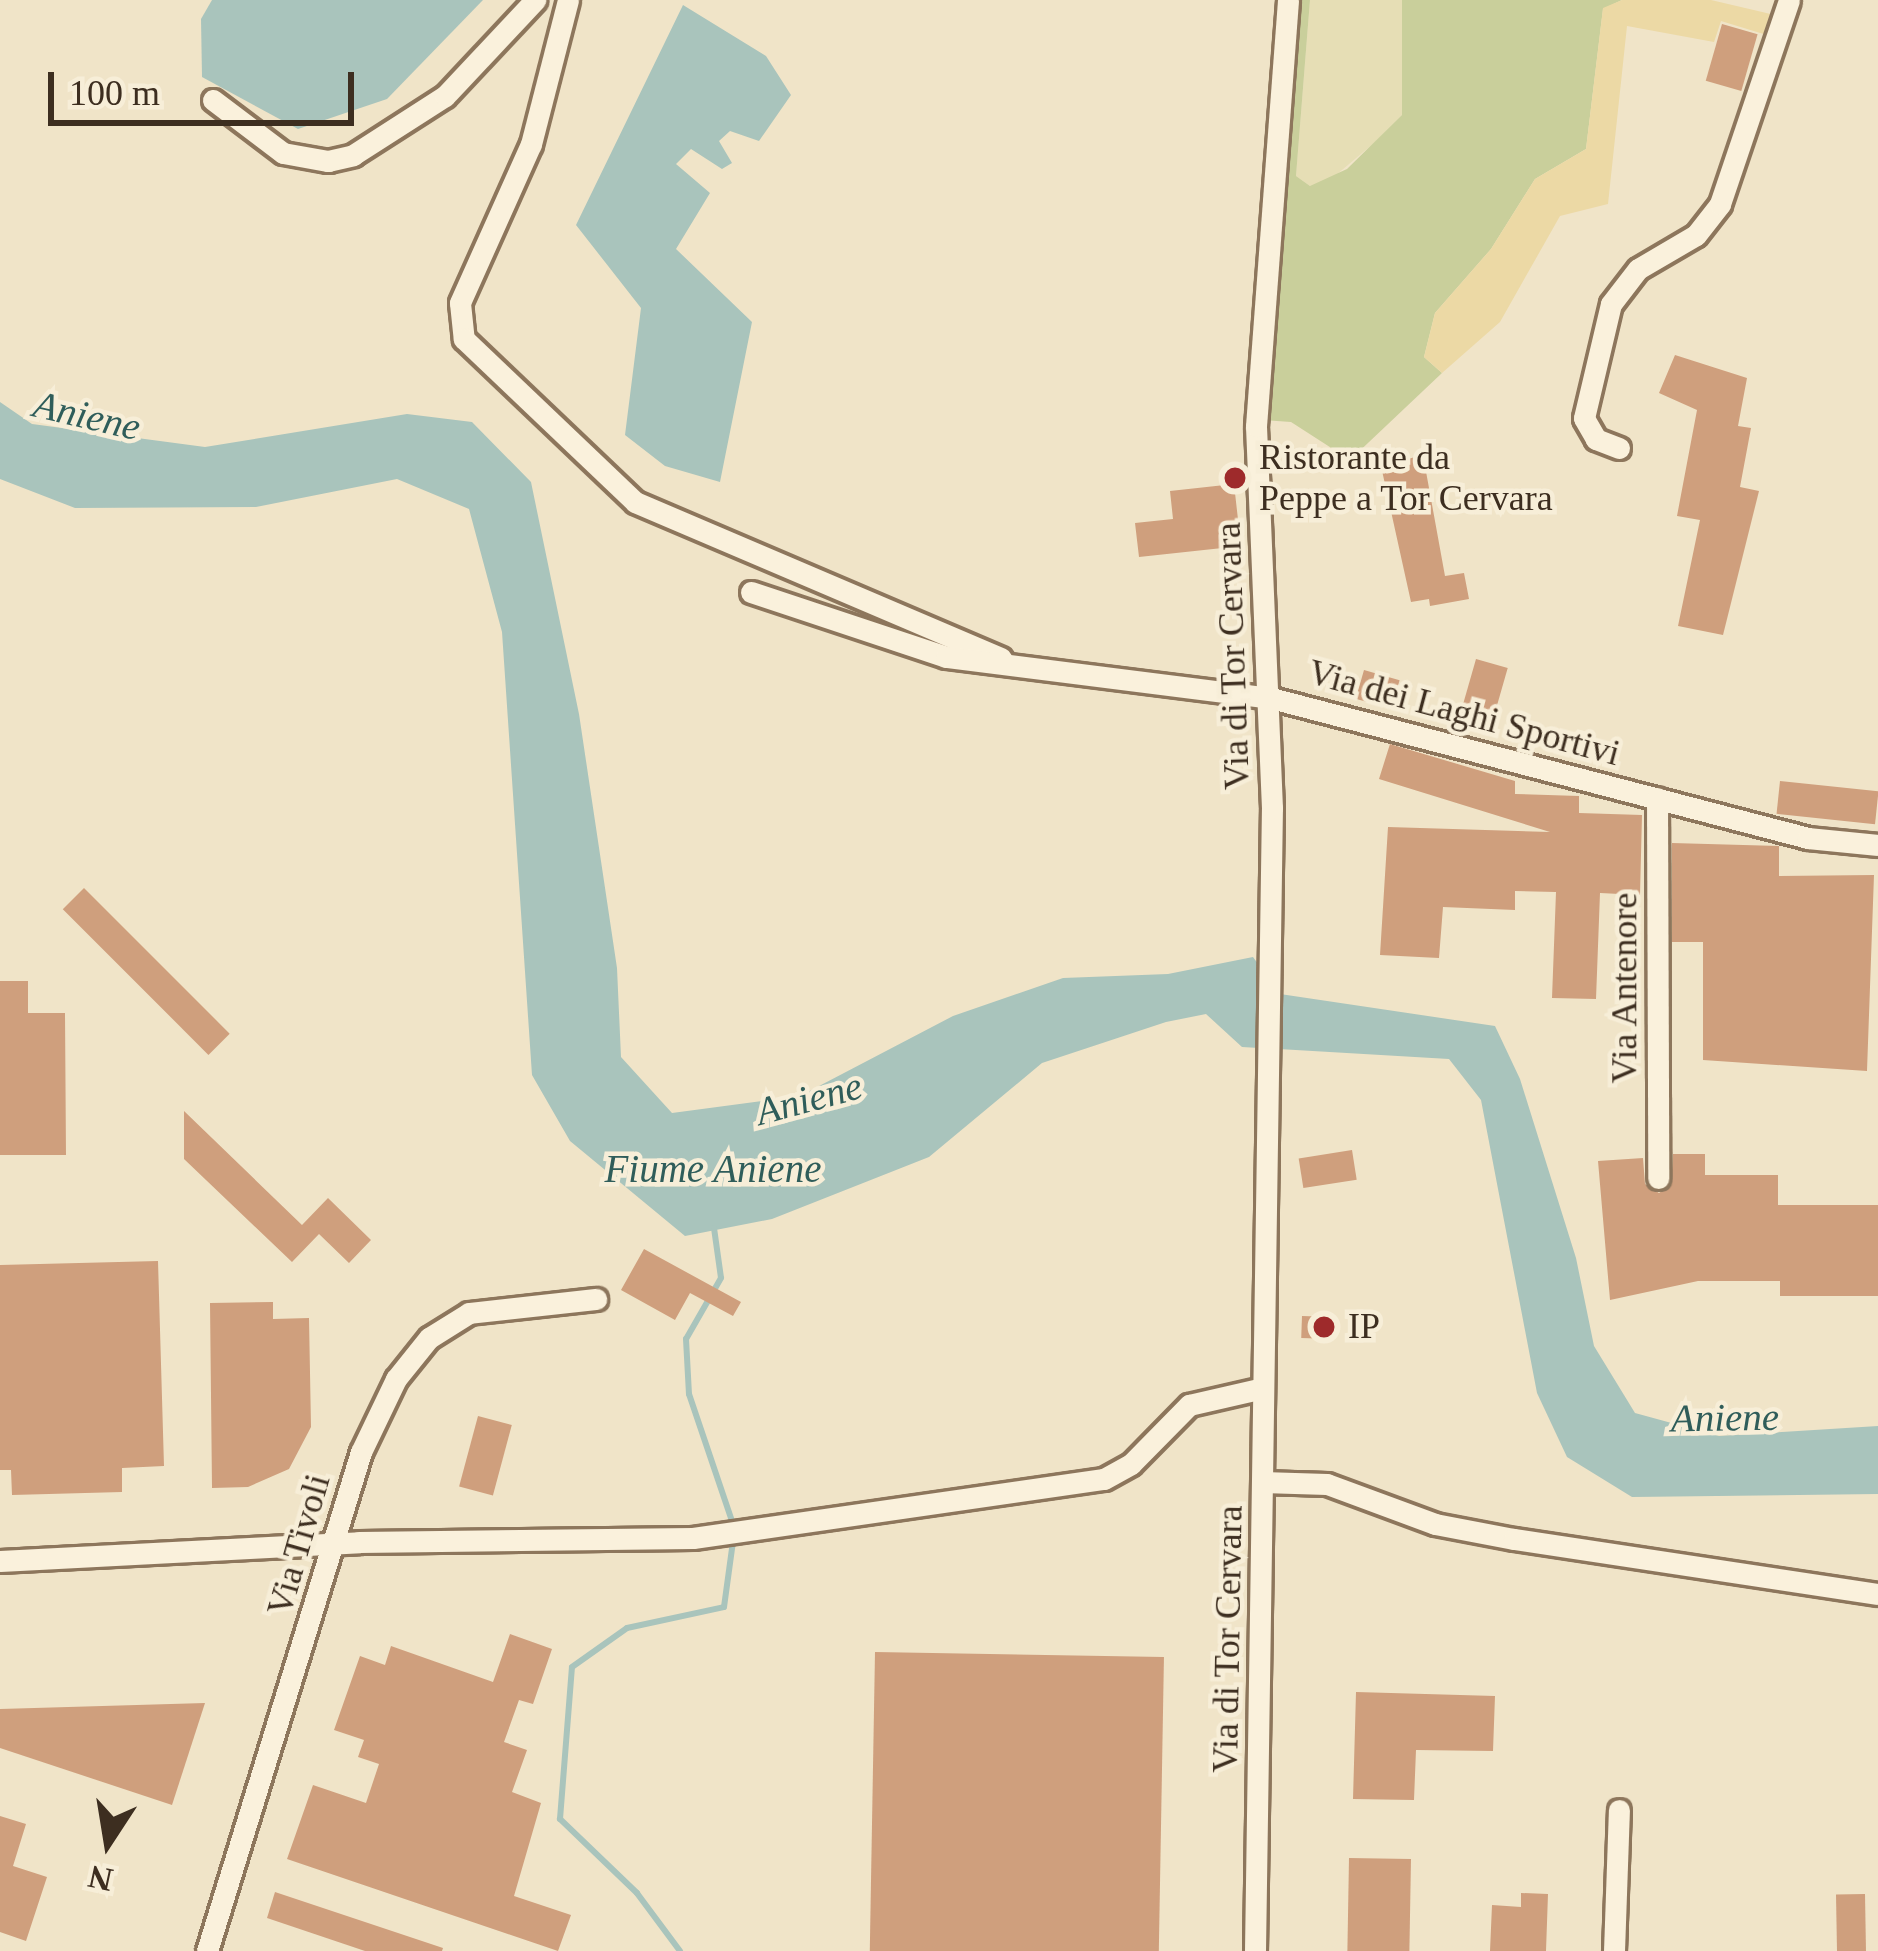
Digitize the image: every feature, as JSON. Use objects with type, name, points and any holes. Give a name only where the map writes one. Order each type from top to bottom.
[{"type":"street","points":[[213,100],[283,153],[328,161],[353,155],[445,96],[535,0]]},
{"type":"street","points":[[568,0],[531,144],[466,283],[464,339],[635,502],[1007,662]]},
{"type":"street","name":"Via di Tor Cervara","points":[[1256,1951],[1271,698],[1256,426],[1288,0]]},
{"type":"street","points":[[1619,448],[1596,439],[1584,418],[1611,304],[1638,269],[1696,235],[1720,204],[1789,0]]},
{"type":"street","name":"Via dei Laghi Sportivi","points":[[751,592],[946,657],[1271,698],[1808,838],[1878,845]]},
{"type":"street","name":"Via Antenore","points":[[1657,798],[1658,1178]]},
{"type":"street","name":"Via Tivoli","points":[[207,1951],[361,1452],[418,1349],[469,1313],[596,1299]]},
{"type":"street","points":[[0,1561],[336,1544],[692,1538],[787,1525],[1104,1479],[1190,1405],[1263,1388]]},
{"type":"street","points":[[1262,1482],[1327,1484],[1435,1524],[1514,1539],[1878,1594]]},
{"type":"street","points":[[1614,1951],[1619,1810]]},
{"type":"shaded area","points":[[1310,0],[1402,0],[1406,89],[1402,115],[1323,186],[1310,186],[1296,176]]},
{"type":"green space","points":[[1293,0],[1310,0],[1296,176],[1310,186],[1347,169],[1402,115],[1402,0],[1622,0],[1603,9],[1586,149],[1535,179],[1491,249],[1435,313],[1424,357],[1442,373],[1350,460],[1291,422],[1263,420]]},
{"type":"sand","points":[[1622,0],[1711,0],[1775,15],[1770,36],[1721,21],[1714,42],[1627,26],[1608,204],[1560,216],[1500,322],[1442,373],[1424,357],[1435,313],[1491,249],[1535,179],[1586,149],[1603,8]]},
{"type":"water","points":[[212,0],[483,0],[387,99],[298,129],[202,77],[201,19]]},
{"type":"water","points":[[683,5],[766,56],[791,95],[759,141],[730,131],[719,141],[732,163],[722,169],[691,149],[676,164],[710,193],[676,249],[752,322],[720,482],[665,466],[625,435],[641,308],[576,225]]},
{"type":"water","name":"Fiume Aniene","points":[[0,402],[32,424],[205,447],[407,414],[472,422],[531,482],[579,714],[617,968],[621,1057],[672,1113],[800,1096],[953,1016],[1063,978],[1168,974],[1253,957],[1280,994],[1495,1026],[1520,1079],[1576,1258],[1594,1346],[1635,1413],[1719,1436],[1878,1426],[1878,1494],[1632,1497],[1567,1457],[1537,1393],[1481,1100],[1449,1059],[1242,1047],[1206,1014],[1166,1022],[1042,1063],[929,1157],[772,1219],[685,1236],[570,1141],[532,1075],[502,632],[469,509],[397,479],[256,507],[75,508],[0,479]]},
{"type":"building","points":[[1722,24],[1758,34],[1741,91],[1706,81]]},
{"type":"building","points":[[1675,355],[1747,378],[1738,426],[1751,428],[1740,487],[1759,491],[1723,635],[1678,626],[1700,520],[1677,516],[1697,410],[1659,393]]},
{"type":"building","points":[[1423,455],[1445,576],[1464,573],[1469,599],[1430,606],[1429,599],[1411,602],[1381,466]]},
{"type":"building","points":[[1234,484],[1241,546],[1139,557],[1135,523],[1173,519],[1170,491]]},
{"type":"building","points":[[1476,659],[1508,668],[1489,733],[1458,723]]},
{"type":"building","points":[[1364,670],[1400,680],[1391,709],[1356,699]]},
{"type":"building","points":[[1390,744],[1515,781],[1515,794],[1579,796],[1579,813],[1642,815],[1640,895],[1600,893],[1596,999],[1552,998],[1556,892],[1515,891],[1515,910],[1443,907],[1439,958],[1380,955],[1388,827],[1550,832],[1379,779]]},
{"type":"building","points":[[1780,781],[1878,791],[1875,824],[1777,814]]},
{"type":"building","points":[[1672,843],[1779,846],[1779,876],[1874,875],[1867,1071],[1703,1060],[1703,942],[1672,942]]},
{"type":"building","points":[[84,888],[230,1034],[208,1055],[63,909]]},
{"type":"building","points":[[0,981],[28,981],[28,1013],[65,1013],[66,1155],[0,1155]]},
{"type":"building","points":[[184,1111],[302,1225],[328,1198],[371,1240],[349,1263],[319,1234],[292,1262],[184,1159]]},
{"type":"building","points":[[1352,1150],[1357,1180],[1303,1188],[1299,1158]]},
{"type":"building","points":[[1673,1154],[1705,1154],[1705,1175],[1778,1175],[1778,1205],[1878,1205],[1878,1296],[1780,1296],[1780,1281],[1698,1281],[1610,1300],[1598,1161],[1643,1158],[1645,1184],[1659,1193],[1671,1184]]},
{"type":"building","points":[[644,1249],[741,1302],[733,1316],[690,1293],[675,1320],[621,1290]]},
{"type":"building","points":[[158,1261],[164,1466],[122,1468],[122,1492],[12,1495],[11,1470],[0,1470],[0,1265]]},
{"type":"building","points":[[273,1302],[273,1319],[309,1318],[311,1427],[289,1469],[248,1487],[212,1488],[210,1303]]},
{"type":"building","points":[[1302,1316],[1333,1317],[1332,1339],[1301,1338]]},
{"type":"building","points":[[478,1416],[512,1425],[493,1496],[459,1487]]},
{"type":"building","points":[[510,1634],[552,1649],[533,1704],[519,1700],[504,1742],[527,1750],[512,1792],[541,1803],[514,1896],[571,1915],[558,1951],[287,1859],[313,1785],[366,1803],[379,1764],[358,1757],[364,1740],[334,1730],[360,1656],[385,1665],[391,1646],[493,1682]]},
{"type":"building","points":[[875,1652],[1164,1657],[1159,1951],[870,1951]]},
{"type":"building","points":[[1356,1692],[1495,1696],[1493,1751],[1416,1750],[1414,1800],[1353,1799]]},
{"type":"building","points":[[205,1703],[172,1805],[0,1748],[0,1709]]},
{"type":"building","points":[[0,1816],[26,1824],[13,1866],[47,1877],[26,1941],[0,1932]]},
{"type":"building","points":[[1349,1858],[1411,1859],[1409,1951],[1347,1951]]},
{"type":"building","points":[[275,1892],[442,1951],[365,1951],[267,1918]]},
{"type":"building","points":[[1521,1893],[1548,1894],[1546,1951],[1490,1951],[1492,1905],[1521,1907]]},
{"type":"building","points":[[1865,1894],[1866,1951],[1837,1951],[1836,1895]]},
{"type":"waterway","points":[[714,1228],[721,1278],[686,1339],[689,1394],[734,1527]]},
{"type":"waterway","points":[[680,1951],[637,1893],[560,1819],[572,1667],[627,1628],[724,1607],[733,1541]]},
{"type":"place","name":"Ristorante da Peppe a Tor Cervara","points":[[1235,478]]},
{"type":"place","name":"IP","points":[[1324,1327]]},
{"type":"water label","name":"Aniene","points":[[87,416]]},
{"type":"water label","name":"Aniene","points":[[809,1099]]},
{"type":"water label","name":"Aniene","points":[[1725,1418]]}]
